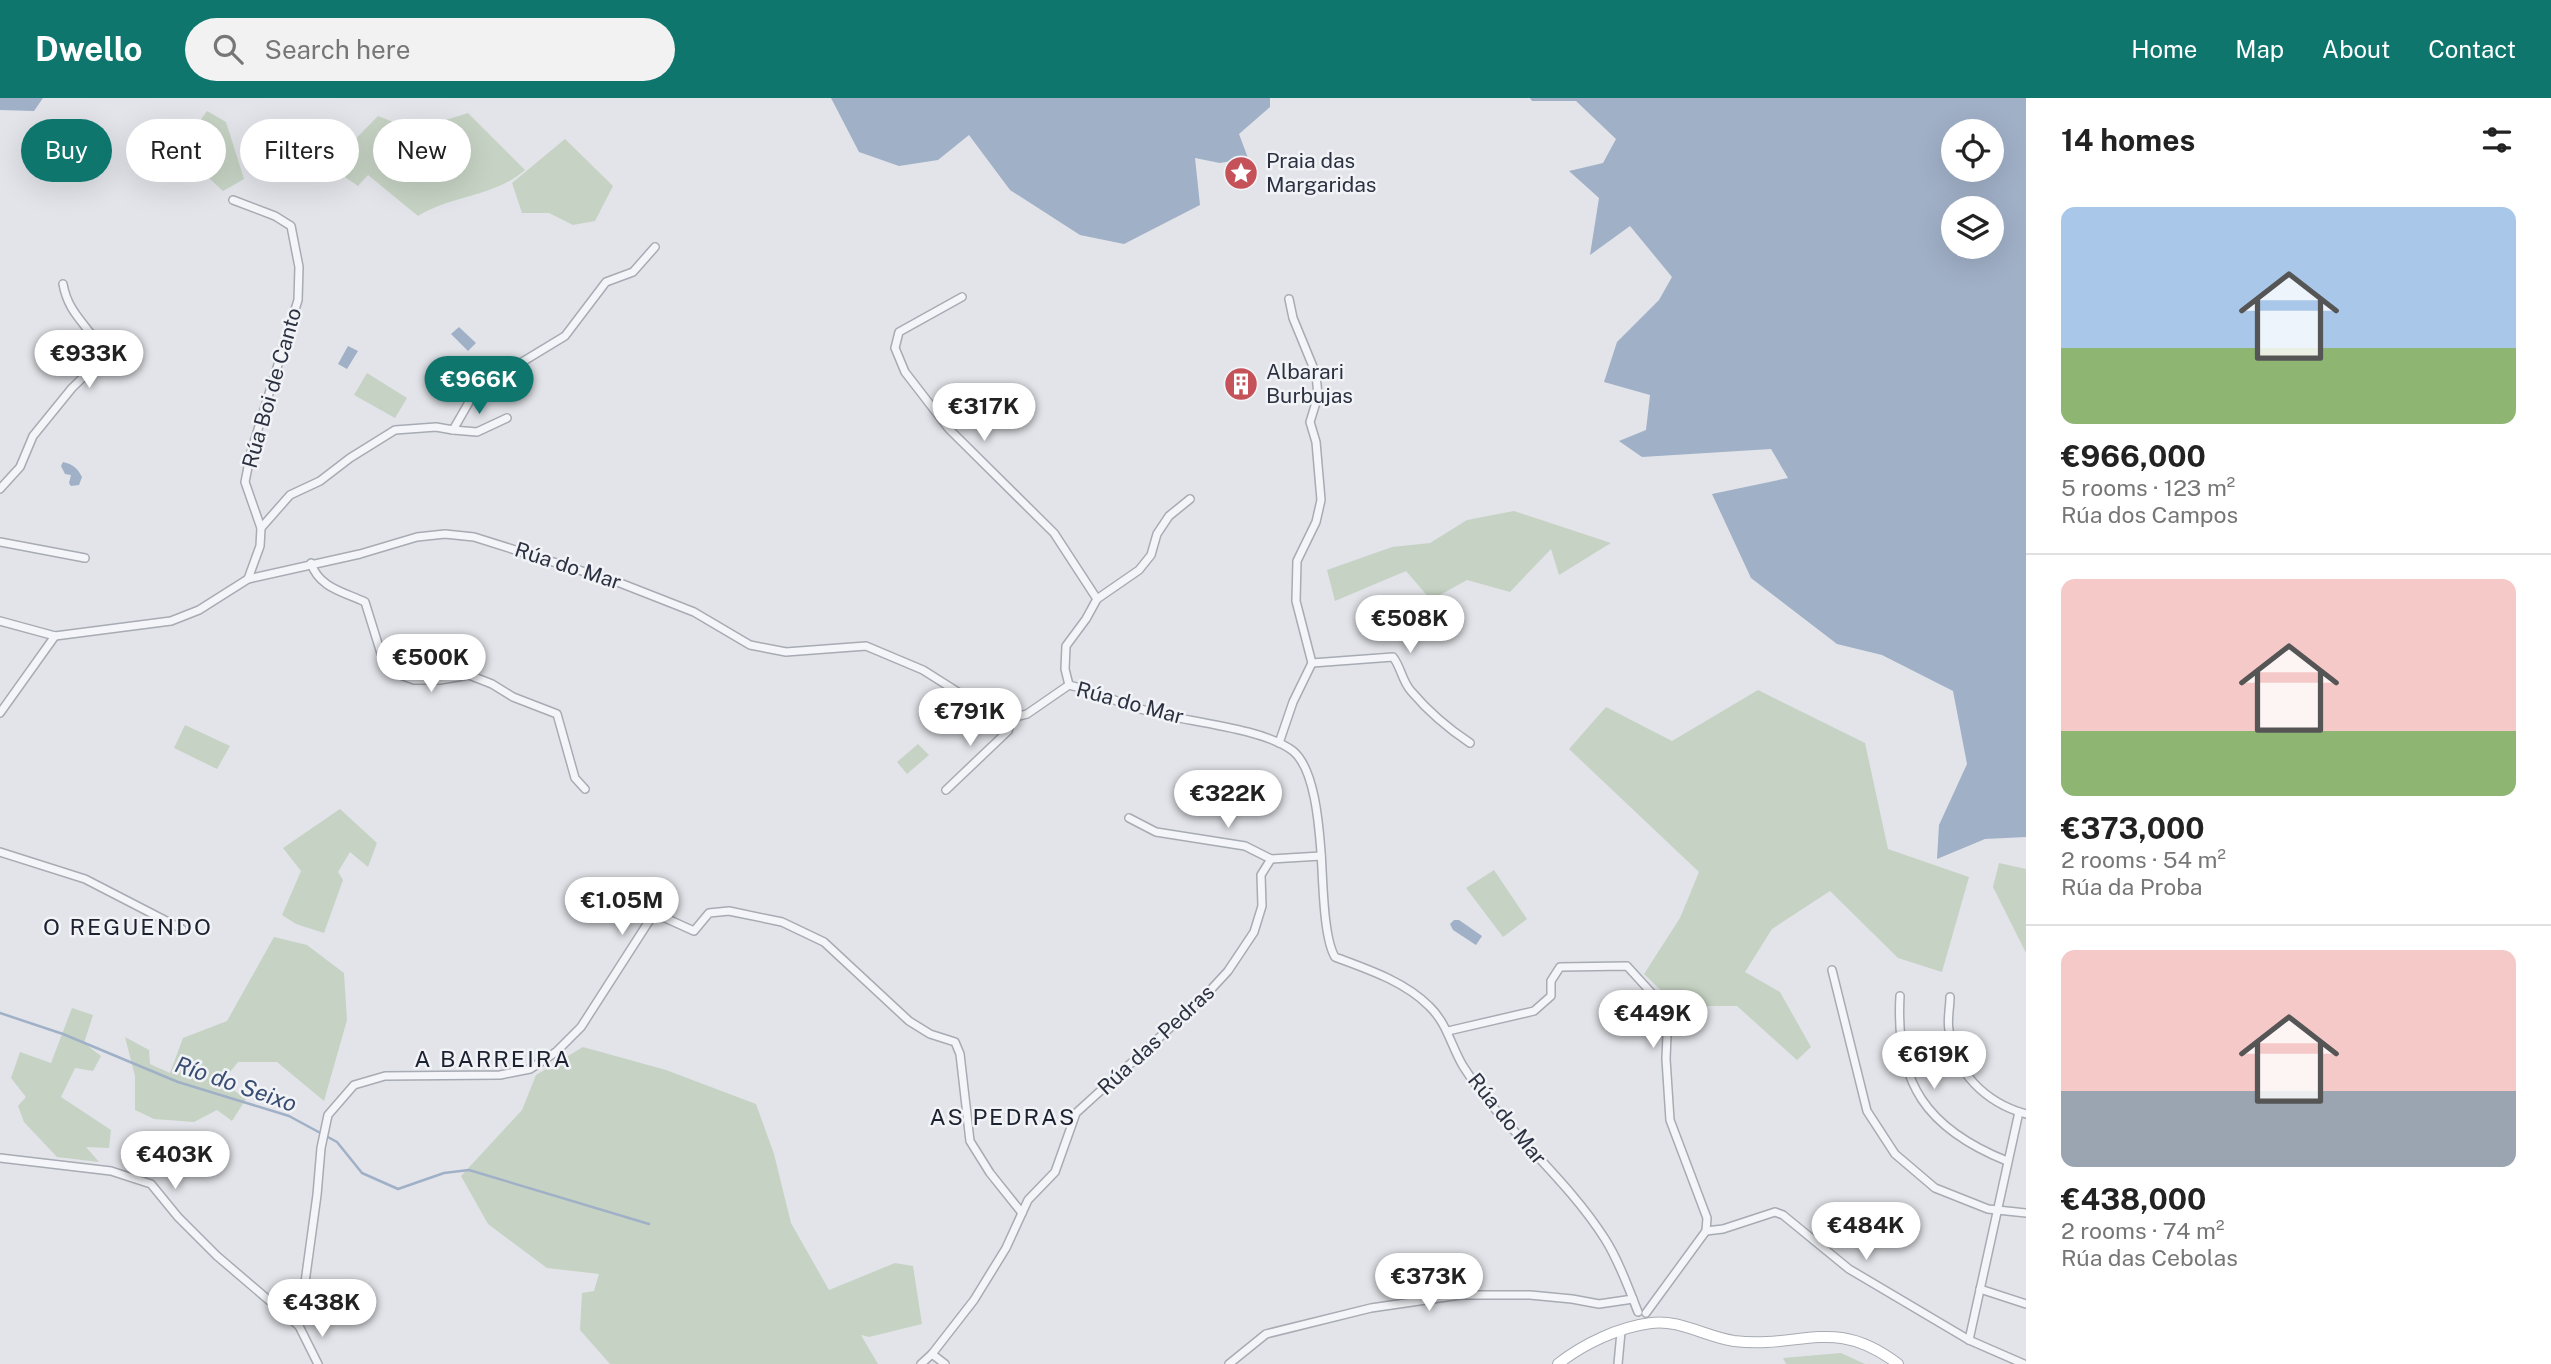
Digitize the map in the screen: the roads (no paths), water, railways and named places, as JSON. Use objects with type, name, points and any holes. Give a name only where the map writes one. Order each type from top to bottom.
[{"type":"main road","points":[[1558,1364],[1575,1351],[1635,1327],[1645,1316],[1745,1342],[1842,1337],[1862,1342],[1898,1364]]},
{"type":"street","name":"Rúa Boi de Canto","points":[[233,200],[275,216],[291,226],[299,267],[298,300],[251,453],[245,482],[261,528]]},
{"type":"street","points":[[453,430],[476,390],[565,336],[606,282],[633,272],[655,247]]},
{"type":"street","points":[[0,489],[20,467],[33,436],[72,388],[104,357],[98,339],[72,311],[63,284]]},
{"type":"street","points":[[962,297],[899,332],[895,348],[905,372],[949,429],[1054,533],[1097,598]]},
{"type":"street","points":[[1279,743],[1293,702],[1312,663],[1296,601],[1297,561],[1315,522],[1321,500],[1316,442],[1310,422],[1318,396],[1316,374],[1293,318],[1289,299]]},
{"type":"street","points":[[248,579],[260,546],[261,528],[290,495],[320,481],[350,458],[395,430],[436,427],[477,432],[507,418]]},
{"type":"street","points":[[1069,685],[1065,669],[1066,646],[1097,598],[1139,570],[1151,555],[1157,534],[1169,516],[1191,499]]},
{"type":"street","name":"Rúa do Mar","points":[[0,621],[55,636],[171,621],[199,610],[248,579],[360,554],[417,537],[446,534],[474,537],[632,587],[694,612],[750,645],[786,652],[866,646],[923,670],[972,701],[1012,718],[1027,714],[1069,685],[1154,713],[1216,725],[1279,743],[1293,751],[1305,768],[1314,798],[1327,940],[1335,957],[1400,984],[1429,1006],[1448,1031],[1462,1065],[1606,1240],[1633,1299],[1645,1316]]},
{"type":"street","points":[[0,542],[85,558]]},
{"type":"street","points":[[311,563],[315,576],[331,588],[365,602],[384,663],[390,671],[414,680],[440,680],[470,675],[513,697],[557,714],[575,778],[584,789]]},
{"type":"street","points":[[0,713],[55,636]]},
{"type":"street","points":[[1312,663],[1393,657],[1400,666],[1409,689],[1455,733],[1470,743]]},
{"type":"street","points":[[946,790],[1008,731],[1012,718]]},
{"type":"street","points":[[1129,818],[1156,832],[1245,846],[1271,859],[1321,856]]},
{"type":"street","points":[[0,852],[85,879],[182,929]]},
{"type":"street","name":"Rúa das Pedras","points":[[921,1364],[974,1300],[1006,1248],[1028,1200],[1055,1172],[1076,1113],[1204,998],[1228,971],[1254,932],[1262,906],[1261,875],[1271,859]]},
{"type":"street","points":[[299,1326],[321,1148],[328,1115],[354,1085],[385,1076],[500,1075],[530,1069],[556,1052],[581,1027],[651,918],[663,917],[694,932],[709,913],[729,911],[782,922],[824,942],[909,1021],[930,1034],[955,1042],[960,1054],[970,1141],[990,1173],[1022,1213]]},
{"type":"street","points":[[1448,1031],[1534,1011],[1551,996],[1551,981],[1560,967],[1627,967],[1668,1011],[1666,1059],[1670,1120],[1707,1217],[1706,1231],[1645,1316],[1633,1318],[1635,1327]]},
{"type":"street","points":[[1832,970],[1867,1111],[1895,1154],[1935,1188],[1988,1209],[2026,1213]]},
{"type":"street","points":[[1900,996],[1899,1023],[1904,1058],[1914,1088],[1938,1121],[1974,1148],[2007,1161]]},
{"type":"street","points":[[1950,997],[1948,1028],[1953,1051],[1964,1071],[1981,1092],[2022,1113],[2007,1161],[1969,1340]]},
{"type":"street","points":[[0,1158],[111,1171],[151,1184],[178,1217],[217,1256],[299,1326],[318,1364]]},
{"type":"street","points":[[1706,1231],[1723,1229],[1775,1212],[1783,1215],[1849,1269],[1969,1340],[2024,1364]]},
{"type":"street","points":[[1980,1289],[2026,1304]]},
{"type":"street","points":[[1229,1364],[1266,1334],[1371,1308],[1460,1295],[1530,1296],[1599,1304],[1633,1299]]},
{"type":"street","points":[[1618,1364],[1621,1332]]},
{"type":"street","points":[[932,1354],[945,1364]]},
{"type":"water","points":[[0,98],[43,98],[34,111],[0,110]]},
{"type":"water","points":[[831,98],[1270,98],[1270,107],[1239,134],[1248,158],[1220,163],[1195,158],[1200,205],[1124,244],[1080,235],[1010,190],[969,135],[938,160],[899,166],[859,152]]},
{"type":"water","points":[[1530,98],[2026,98],[2026,837],[1985,839],[1937,859],[1939,825],[1967,764],[1953,691],[1882,655],[1837,644],[1751,578],[1712,494],[1788,478],[1771,449],[1642,457],[1619,441],[1646,430],[1650,395],[1604,382],[1617,342],[1659,300],[1672,277],[1630,226],[1590,255],[1599,198],[1569,171],[1603,163],[1616,139],[1576,101],[1532,101]]},
{"type":"water","points":[[459,327],[476,343],[468,351],[451,334]]},
{"type":"water","points":[[348,346],[358,351],[347,369],[338,364]]},
{"type":"water","points":[[63,462],[79,472],[82,477],[79,485],[71,486],[71,475],[65,474],[61,466]]},
{"type":"water","points":[[614,897],[621,901],[623,914],[613,921],[600,915],[610,909]]},
{"type":"water","points":[[1459,920],[1482,936],[1476,945],[1453,930],[1450,924]]},
{"type":"waterway","name":"Río do Seixo","points":[[0,1013],[63,1034],[178,1082],[289,1116],[337,1142],[362,1173],[398,1189],[444,1173],[469,1170],[649,1224]]},
{"type":"place","name":"Praia das Margaridas","points":[[1241,173]]},
{"type":"place","name":"Albarari Burbujas","points":[[1241,384]]},
{"type":"district","name":"O REGUENDO","points":[[128,927]]},
{"type":"district","name":"A BARREIRA","points":[[493,1059]]},
{"type":"district","name":"AS PEDRAS","points":[[1003,1117]]}]
